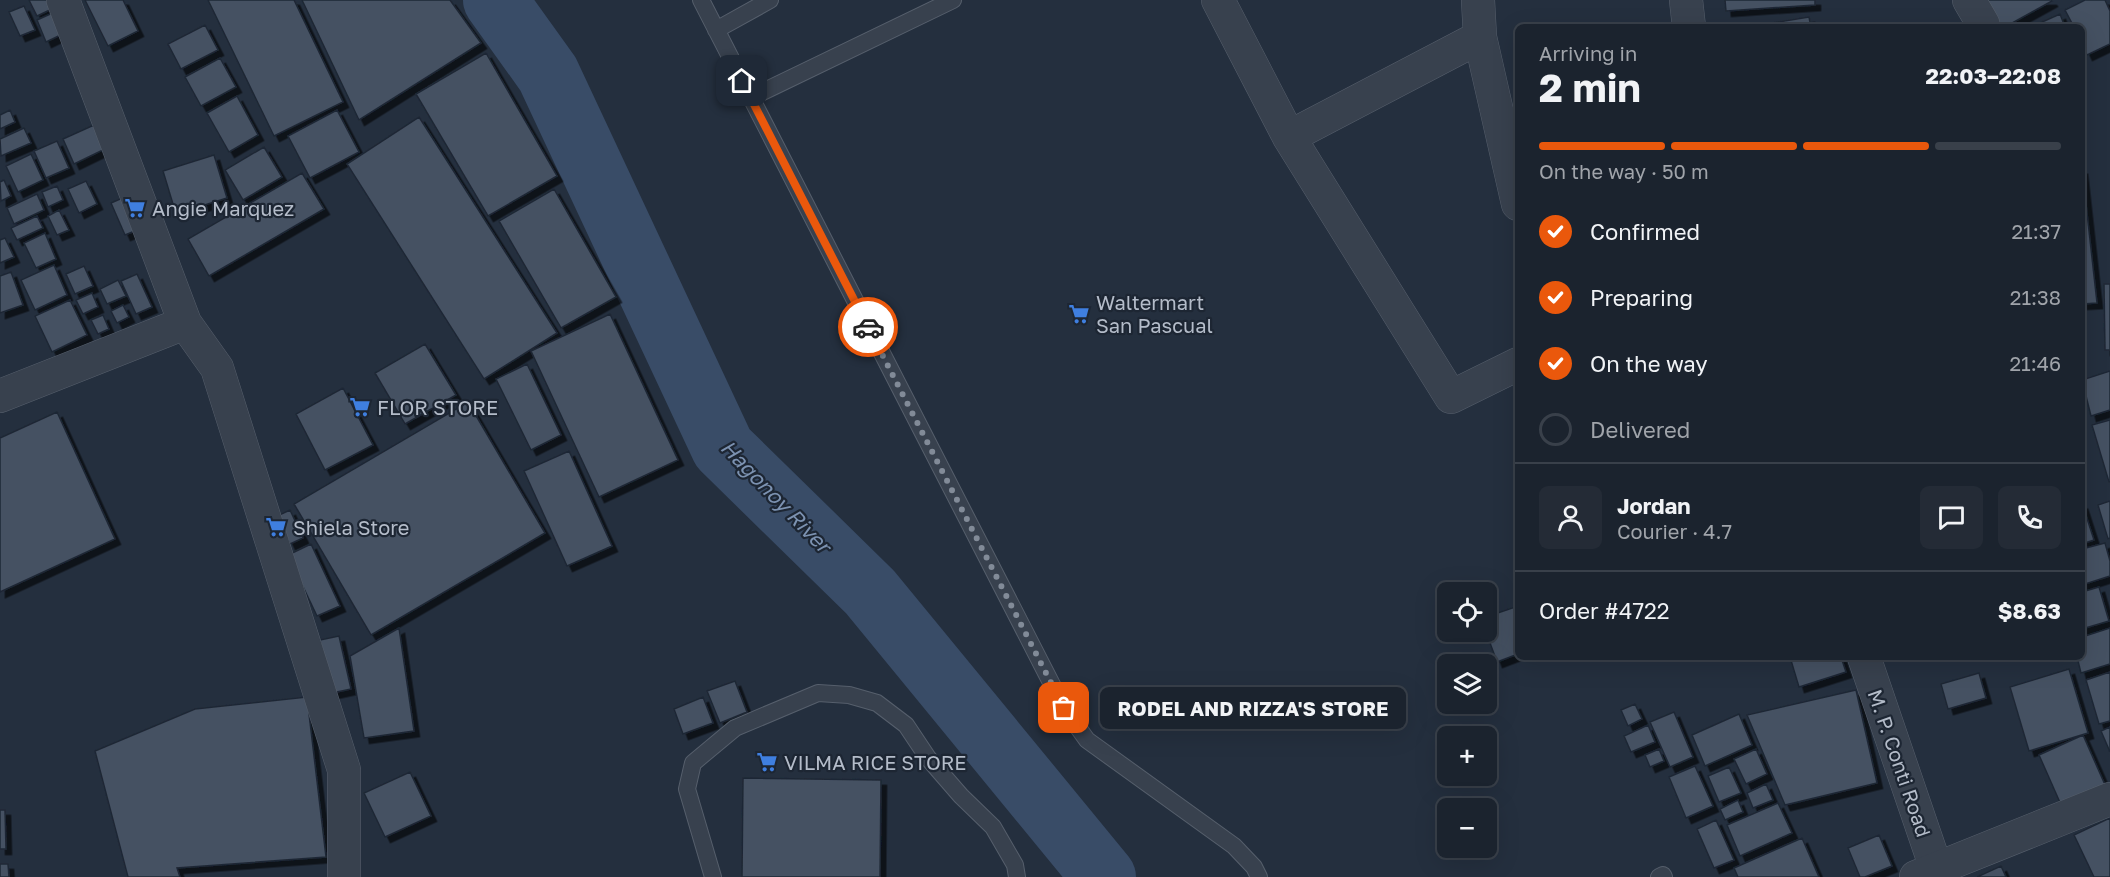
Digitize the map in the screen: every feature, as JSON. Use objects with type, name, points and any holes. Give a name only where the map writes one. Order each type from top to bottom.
[{"type":"street","points":[[63,0],[185,323],[217,368],[344,770],[344,877]]},
{"type":"street","points":[[1218,0],[1289,137],[1451,398],[1515,366]]},
{"type":"street","points":[[1478,0],[1480,37],[1515,191]]},
{"type":"street","points":[[1686,0],[1689,24]]},
{"type":"street","points":[[1289,137],[1480,37]]},
{"type":"street","points":[[0,396],[185,323]]},
{"type":"street","name":"M. P. Conti Road","points":[[1865,660],[1926,873]]},
{"type":"street","points":[[1926,873],[2110,799]]},
{"type":"lane","points":[[701,0],[1064,708],[1087,740],[1234,846],[1254,867],[1259,877]]},
{"type":"lane","points":[[716,30],[770,0]]},
{"type":"lane","points":[[750,98],[953,0]]},
{"type":"lane","points":[[713,877],[687,789],[693,763],[735,728],[818,693],[849,695],[877,703],[906,725],[928,758],[961,796],[993,827],[1015,865],[1017,877]]},
{"type":"lane","points":[[1659,877],[1663,875],[1664,877]]},
{"type":"building","points":[[29,0],[51,0],[54,8],[37,16]]},
{"type":"building","points":[[85,0],[123,0],[138,31],[108,46]]},
{"type":"building","points":[[208,0],[294,0],[343,102],[274,136]]},
{"type":"building","points":[[302,0],[450,0],[481,43],[359,120]]},
{"type":"building","points":[[1725,0],[1815,0],[1815,5],[1726,11]]},
{"type":"building","points":[[1979,0],[2052,1],[2010,24],[1992,24]]},
{"type":"building","points":[[2085,0],[2105,0],[2110,11],[2110,44],[2087,55],[2085,24],[2072,24],[2065,10]]},
{"type":"building","points":[[24,6],[35,30],[20,36],[9,12]]},
{"type":"building","points":[[57,11],[67,32],[46,42],[37,20]]},
{"type":"building","points":[[2060,14],[2064,24],[2038,24]]},
{"type":"building","points":[[1809,17],[1810,24],[1767,24]]},
{"type":"building","points":[[205,25],[218,50],[181,69],[168,44]]},
{"type":"building","points":[[486,53],[557,176],[488,216],[416,94]]},
{"type":"building","points":[[220,58],[236,87],[201,106],[185,77]]},
{"type":"building","points":[[237,96],[258,135],[229,152],[207,113]]},
{"type":"building","points":[[10,110],[15,122],[0,129],[0,115]]},
{"type":"building","points":[[337,110],[359,152],[310,178],[288,136]]},
{"type":"building","points":[[419,117],[557,333],[484,379],[347,164]]},
{"type":"building","points":[[94,125],[105,149],[74,164],[63,139]]},
{"type":"building","points":[[24,128],[31,143],[1,156],[0,139]]},
{"type":"building","points":[[57,141],[69,168],[46,178],[34,151]]},
{"type":"building","points":[[264,147],[282,177],[243,200],[225,170]]},
{"type":"building","points":[[31,154],[43,180],[18,192],[6,166]]},
{"type":"building","points":[[214,155],[227,198],[176,214],[163,171]]},
{"type":"building","points":[[302,173],[324,209],[209,276],[188,239]]},
{"type":"building","points":[[4,180],[11,196],[1,201],[0,182]]},
{"type":"building","points":[[86,181],[97,204],[79,213],[68,189]]},
{"type":"building","points":[[57,186],[63,200],[48,207],[42,192]]},
{"type":"building","points":[[554,189],[616,297],[561,328],[499,221]]},
{"type":"building","points":[[37,194],[44,210],[14,224],[7,208]]},
{"type":"building","points":[[2085,195],[2097,303],[2085,304]]},
{"type":"building","points":[[127,196],[142,228],[125,235],[111,203]]},
{"type":"building","points":[[59,210],[69,230],[57,235],[48,216]]},
{"type":"building","points":[[37,216],[43,228],[17,240],[11,228]]},
{"type":"building","points":[[45,233],[56,259],[36,268],[24,243]]},
{"type":"building","points":[[5,238],[14,257],[0,263],[0,240]]},
{"type":"building","points":[[54,265],[67,295],[35,310],[21,280]]},
{"type":"building","points":[[84,266],[93,286],[75,294],[66,274]]},
{"type":"building","points":[[11,272],[23,305],[0,313],[0,276]]},
{"type":"building","points":[[137,274],[152,307],[136,314],[121,281]]},
{"type":"building","points":[[118,280],[126,296],[107,304],[100,289]]},
{"type":"building","points":[[2104,284],[2110,284],[2110,350],[2105,350]]},
{"type":"building","points":[[92,293],[98,307],[83,314],[76,300]]},
{"type":"building","points":[[70,300],[87,335],[52,352],[35,316]]},
{"type":"building","points":[[123,305],[129,317],[117,323],[111,311]]},
{"type":"building","points":[[610,314],[678,460],[599,497],[531,351]]},
{"type":"building","points":[[103,315],[109,329],[98,334],[91,320]]},
{"type":"building","points":[[425,344],[456,395],[405,424],[375,373]]},
{"type":"building","points":[[527,364],[561,435],[531,450],[496,379]]},
{"type":"building","points":[[2110,371],[2110,410],[2091,416],[2085,392],[2085,379]]},
{"type":"building","points":[[343,388],[373,445],[325,470],[296,414]]},
{"type":"building","points":[[468,402],[545,533],[371,635],[294,504]]},
{"type":"building","points":[[57,412],[115,539],[0,592],[0,438]]},
{"type":"building","points":[[2110,420],[2110,482],[2109,482],[2092,425]]},
{"type":"building","points":[[569,451],[612,546],[567,566],[524,471]]},
{"type":"building","points":[[2110,501],[2110,538],[2108,539],[2098,505]]},
{"type":"building","points":[[290,510],[303,538],[290,544],[277,516]]},
{"type":"building","points":[[2085,512],[2094,540],[2085,543]]},
{"type":"building","points":[[2105,543],[2110,561],[2110,576],[2085,584],[2085,548]]},
{"type":"building","points":[[311,544],[340,606],[317,616],[288,555]]},
{"type":"building","points":[[2099,587],[2109,621],[2085,628],[2085,591]]},
{"type":"building","points":[[1515,607],[1515,655],[1497,662],[1497,654],[1494,654],[1490,642],[1497,642],[1497,613]]},
{"type":"building","points":[[399,628],[414,731],[364,738],[350,656]]},
{"type":"building","points":[[2110,628],[2110,664],[2081,673],[2078,660],[2085,660],[2085,636]]},
{"type":"building","points":[[339,636],[351,689],[332,693],[320,640]]},
{"type":"building","points":[[1791,660],[1842,660],[1846,672],[1799,687]]},
{"type":"building","points":[[2069,669],[2088,733],[2029,751],[2010,687]]},
{"type":"building","points":[[2110,672],[2110,721],[2099,724],[2086,680]]},
{"type":"building","points":[[1979,673],[1986,698],[1948,709],[1941,684]]},
{"type":"building","points":[[735,681],[747,712],[720,723],[707,691]]},
{"type":"building","points":[[1856,690],[1877,783],[1785,805],[1747,715]]},
{"type":"building","points":[[307,697],[326,857],[177,868],[180,877],[128,877],[95,751],[195,709]]},
{"type":"building","points":[[703,697],[713,723],[683,734],[674,709]]},
{"type":"building","points":[[1635,704],[1642,719],[1628,726],[1621,710]]},
{"type":"building","points":[[1674,712],[1693,757],[1670,767],[1650,722]]},
{"type":"building","points":[[1739,714],[1752,745],[1705,766],[1692,735]]},
{"type":"building","points":[[1648,725],[1655,742],[1631,752],[1624,736]]},
{"type":"building","points":[[2110,727],[2110,752],[2101,731]]},
{"type":"building","points":[[2083,735],[2106,787],[2062,807],[2039,755]]},
{"type":"building","points":[[1659,749],[1664,761],[1650,767],[1645,755]]},
{"type":"building","points":[[1756,749],[1767,774],[1746,784],[1734,759]]},
{"type":"building","points":[[1695,766],[1713,806],[1686,818],[1669,777]]},
{"type":"building","points":[[1729,767],[1741,793],[1719,802],[1708,776]]},
{"type":"building","points":[[410,772],[431,816],[385,837],[364,793]]},
{"type":"building","points":[[743,778],[881,780],[880,877],[742,877]]},
{"type":"building","points":[[1766,784],[1773,800],[1753,808],[1747,793]]},
{"type":"building","points":[[1738,800],[1743,812],[1725,820],[1720,809]]},
{"type":"building","points":[[1778,803],[1792,833],[1740,856],[1727,825]]},
{"type":"building","points":[[0,810],[5,810],[6,849],[0,849]]},
{"type":"building","points":[[2110,818],[2110,877],[2094,877],[2074,835]]},
{"type":"building","points":[[1716,820],[1734,860],[1714,868],[1697,829]]},
{"type":"building","points":[[1879,835],[1892,866],[1860,877],[1848,848]]},
{"type":"building","points":[[1802,838],[1819,877],[1738,877],[1734,868]]},
{"type":"building","points":[[0,864],[8,864],[9,877],[0,877]]},
{"type":"building","points":[[2001,866],[2006,877],[1977,877]]},
{"type":"waterway","name":"Hagonoy River","points":[[495,0],[548,74],[723,448],[870,592],[1104,877]]},
{"type":"way so far","points":[[868,327],[1064,708]]},
{"type":"place","name":"Angie Marquez","points":[[135,208]]},
{"type":"place","name":"Waltermart San Pascual","points":[[1079,314]]},
{"type":"place","name":"FLOR STORE","points":[[360,407]]},
{"type":"place","name":"Shiela Store","points":[[276,527]]},
{"type":"place","name":"RODEL AND RIZZA'S STORE","points":[[1064,708]]},
{"type":"place","name":"VILMA RICE STORE","points":[[767,762]]},
{"type":"route","points":[[742,81],[868,327]]}]
